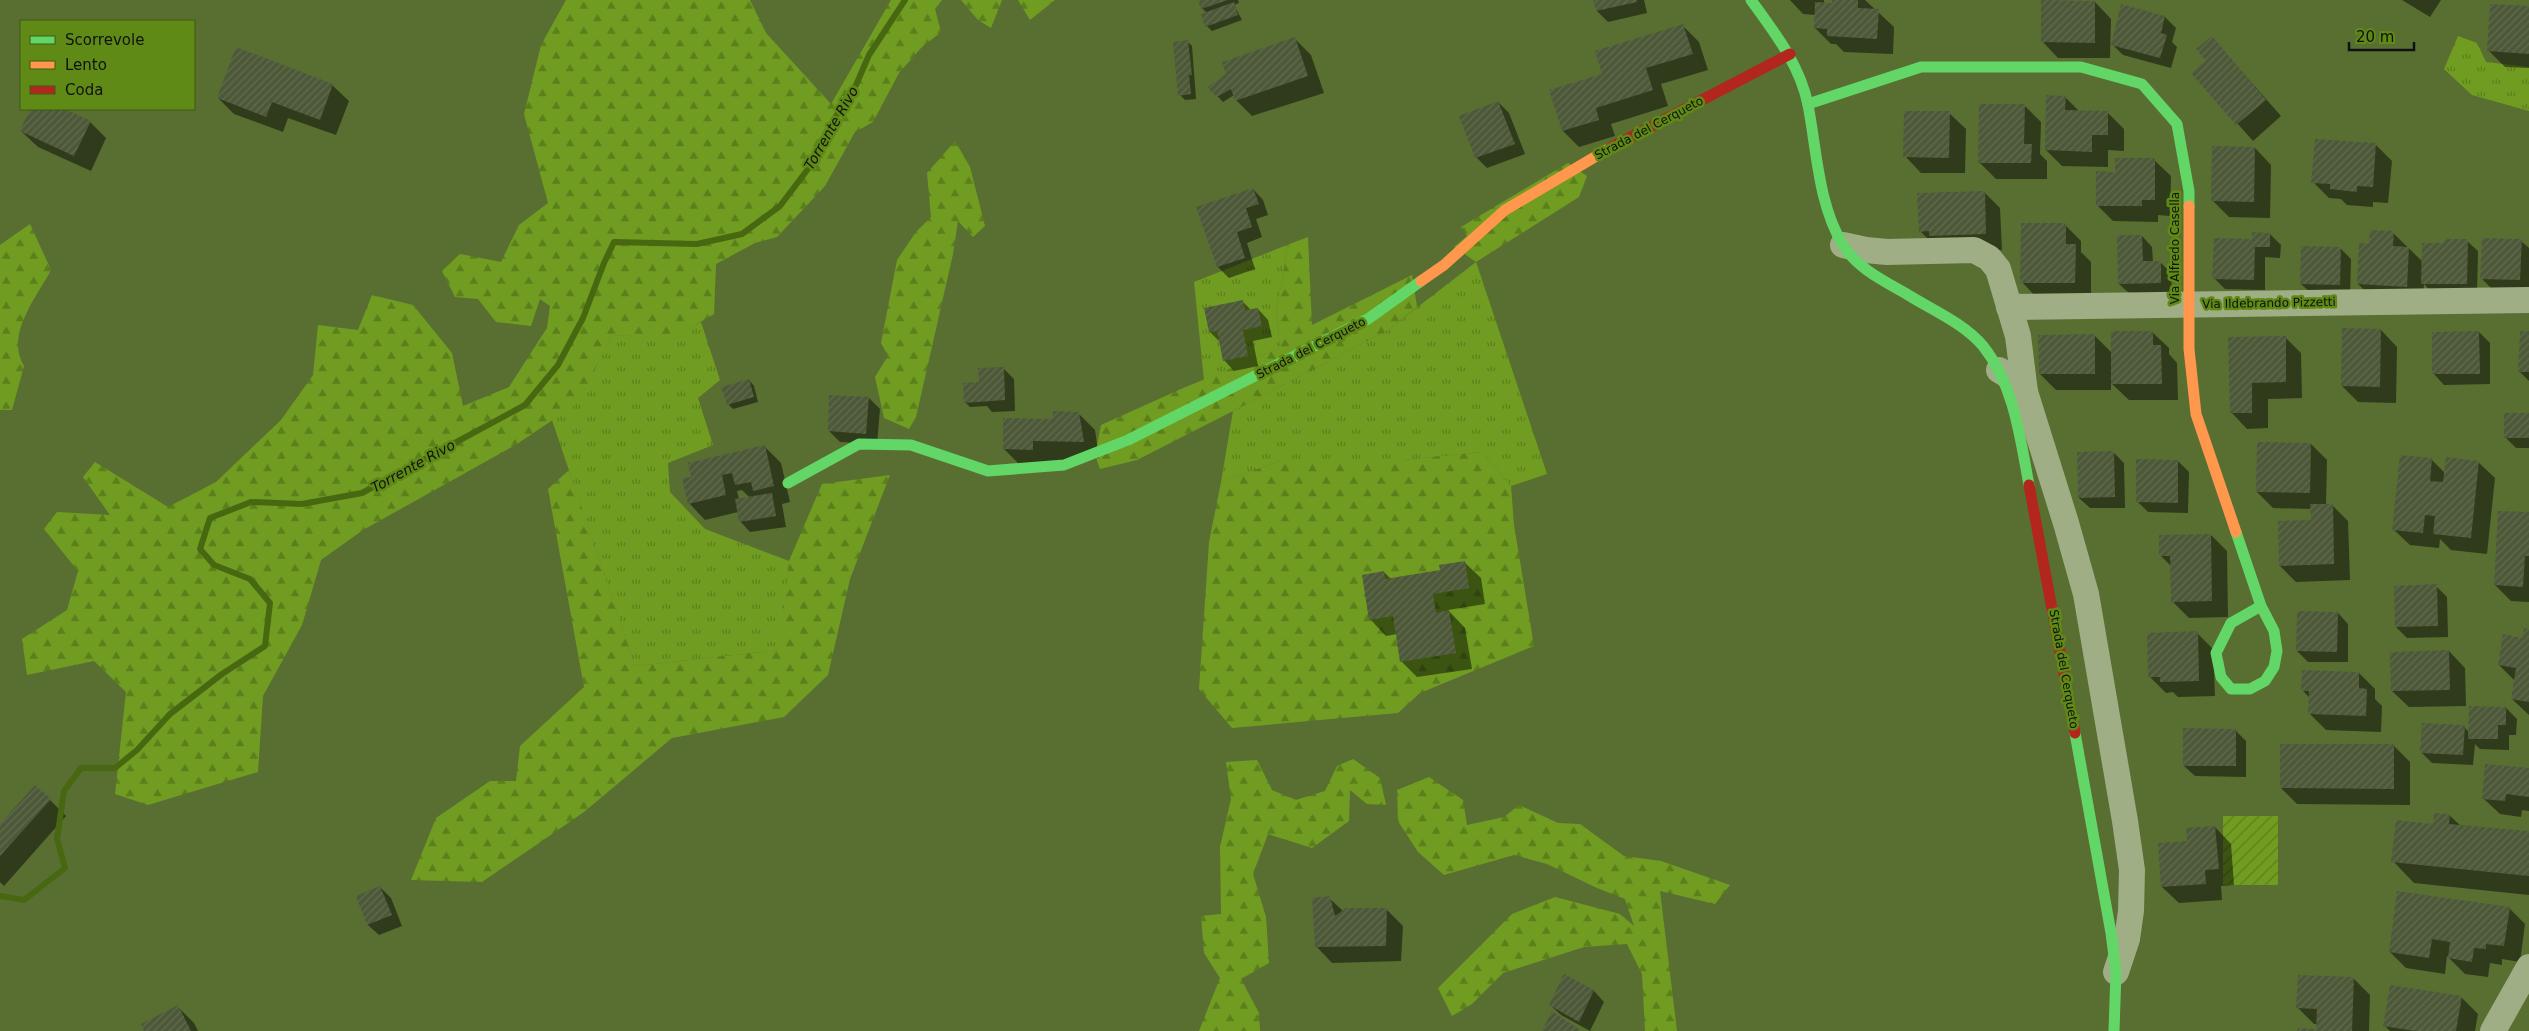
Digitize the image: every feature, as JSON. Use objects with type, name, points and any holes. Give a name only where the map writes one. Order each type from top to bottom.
[{"type":"street","name":"Strada del Cerqueto","points":[[1751,0],[1790,54],[1808,104],[1813,141],[1830,216],[1843,245],[1858,263],[1876,277],[1958,325],[1982,345],[1999,370],[2014,410],[2076,731],[2116,972],[2114,1031]]},
{"type":"street","name":"Strada del Cerqueto","points":[[788,483],[859,444],[911,446],[988,472],[1064,465],[1128,440],[1368,319],[1444,265],[1505,210],[1617,144],[1790,54]]},
{"type":"street","name":"Via Alfredo Casella","points":[[1808,104],[1921,67],[2081,67],[2142,84],[2177,124],[2189,190],[2189,349],[2196,414],[2261,606],[2275,634],[2278,658],[2274,670],[2261,684],[2249,689],[2231,689],[2221,677],[2216,654],[2231,623],[2261,606]]},
{"type":"street","name":"Strada del Cerqueto","points":[[1843,245],[1887,252],[1974,250],[1989,258],[1998,269],[2018,336],[2025,392],[2086,594],[2126,821],[2132,870],[2131,911],[2127,939],[2116,972]]},
{"type":"street","name":"Via Ildebrando Pizzetti","points":[[2009,307],[2529,300]]},
{"type":"street","name":"Strada del Cerqueto","points":[[1999,370],[2015,380],[2025,392]]},
{"type":"street","points":[[2494,1031],[2529,967]]},
{"type":"green space","points":[[566,0],[750,0],[766,33],[831,104],[891,0],[942,0],[935,9],[941,32],[921,48],[899,73],[873,122],[855,132],[825,186],[777,237],[755,243],[716,264],[714,314],[673,338],[612,335],[578,403],[517,444],[363,530],[321,560],[302,625],[263,696],[258,772],[148,805],[115,794],[126,692],[94,661],[27,675],[22,639],[67,610],[78,571],[44,529],[57,512],[110,515],[83,477],[95,462],[168,507],[216,482],[281,420],[313,375],[318,325],[358,330],[372,295],[413,305],[452,353],[463,406],[509,387],[547,328],[550,306],[540,299],[531,326],[496,322],[478,299],[455,297],[442,271],[460,254],[501,262],[519,225],[548,203],[524,114],[541,45]]},
{"type":"green space","points":[[961,0],[1002,0],[991,28],[978,20]]},
{"type":"green space","points":[[1018,0],[1055,0],[1030,20]]},
{"type":"green space","points":[[2458,36],[2477,43],[2486,62],[2529,67],[2529,111],[2472,95],[2444,69]]},
{"type":"green space","points":[[955,141],[970,167],[985,226],[973,237],[958,221],[953,254],[916,417],[909,429],[884,418],[875,377],[888,356],[881,343],[897,260],[916,232],[931,217],[927,173]]},
{"type":"green space","points":[[1568,163],[1587,176],[1579,197],[1476,262],[1454,247],[1467,236],[1461,227]]},
{"type":"green space","points":[[30,224],[51,270],[20,329],[19,354],[24,366],[12,410],[0,410],[0,245]]},
{"type":"green space","points":[[1308,237],[1312,325],[1412,275],[1417,307],[1388,330],[1233,411],[1137,460],[1100,469],[1095,455],[1101,425],[1280,348],[1276,306],[1283,278],[1287,245]]},
{"type":"green space","points":[[1287,245],[1283,278],[1276,306],[1280,348],[1204,380],[1194,282]]},
{"type":"green space","points":[[1476,262],[1547,474],[1511,486],[1482,452],[1403,460],[1283,460],[1221,482],[1233,411],[1388,330]]},
{"type":"green space","points":[[701,322],[720,380],[698,398],[713,445],[668,463],[670,492],[705,529],[789,561],[780,650],[635,666],[552,420],[578,402],[612,335],[673,337]]},
{"type":"green space","points":[[1482,452],[1511,486],[1514,525],[1534,646],[1420,693],[1398,713],[1232,728],[1199,689],[1209,542],[1221,482],[1283,460],[1403,460]]},
{"type":"green space","points":[[569,470],[635,666],[779,650],[789,561],[822,484],[890,475],[850,579],[828,675],[784,717],[672,738],[584,812],[482,882],[411,880],[436,818],[490,781],[516,781],[520,746],[584,687],[548,489]]},
{"type":"green space","points":[[1353,759],[1380,778],[1386,805],[1367,804],[1350,790],[1349,821],[1312,848],[1268,834],[1253,874],[1266,917],[1269,963],[1241,979],[1259,1013],[1260,1031],[1199,1031],[1220,978],[1204,953],[1201,916],[1221,914],[1220,847],[1231,799],[1226,762],[1257,760],[1272,790],[1296,800],[1325,791],[1337,766]]},
{"type":"green space","points":[[1429,777],[1463,800],[1467,825],[1504,817],[1519,805],[1558,823],[1580,824],[1624,856],[1661,861],[1730,885],[1715,904],[1660,891],[1677,1031],[1645,1031],[1642,974],[1627,944],[1584,947],[1503,973],[1472,1004],[1452,1016],[1438,988],[1512,914],[1555,897],[1620,914],[1634,926],[1625,899],[1547,864],[1514,855],[1444,875],[1418,852],[1398,821],[1397,790]]},
{"type":"green space","points":[[2223,816],[2278,816],[2278,885],[2223,885]]},
{"type":"building","points":[[1198,0],[1228,0],[1201,9]]},
{"type":"building","points":[[1593,0],[1637,0],[1637,2],[1596,11]]},
{"type":"building","points":[[1832,0],[1858,0],[1858,8],[1879,9],[1877,39],[1827,36],[1827,29],[1814,28],[1815,2],[1832,3]]},
{"type":"building","points":[[2041,0],[2095,1],[2095,43],[2041,42]]},
{"type":"building","points":[[1234,2],[1238,15],[1205,27],[1201,14]]},
{"type":"building","points":[[2121,4],[2165,16],[2161,33],[2167,35],[2160,58],[2111,45]]},
{"type":"building","points":[[2490,4],[2529,6],[2529,54],[2487,51]]},
{"type":"building","points":[[1683,24],[1693,54],[1646,68],[1653,90],[1596,108],[1599,120],[1562,131],[1549,90],[1602,74],[1595,51]]},
{"type":"building","points":[[2212,36],[2266,100],[2236,125],[2191,73],[2206,61],[2196,49]]},
{"type":"building","points":[[1295,37],[1308,76],[1235,101],[1231,89],[1217,97],[1207,87],[1226,74],[1222,62]]},
{"type":"building","points":[[1188,40],[1192,75],[1189,75],[1191,94],[1178,96],[1173,42]]},
{"type":"building","points":[[236,47],[333,84],[320,120],[272,102],[266,117],[217,98]]},
{"type":"building","points":[[2046,95],[2066,96],[2065,110],[2108,111],[2108,135],[2092,135],[2092,152],[2045,150]]},
{"type":"building","points":[[1498,101],[1515,144],[1475,158],[1459,116]]},
{"type":"building","points":[[1979,104],[2025,104],[2024,144],[2032,144],[2031,163],[1978,163]]},
{"type":"building","points":[[30,110],[67,110],[91,121],[74,156],[20,131]]},
{"type":"building","points":[[1904,111],[1950,111],[1949,158],[1903,157]]},
{"type":"building","points":[[2315,139],[2376,143],[2373,187],[2357,186],[2357,192],[2330,189],[2330,184],[2311,183]]},
{"type":"building","points":[[2212,146],[2255,147],[2254,202],[2211,201]]},
{"type":"building","points":[[2115,158],[2155,158],[2155,200],[2142,200],[2142,206],[2096,206],[2096,171],[2115,172]]},
{"type":"building","points":[[1253,188],[1259,204],[1246,208],[1252,227],[1237,232],[1245,258],[1217,267],[1196,207]]},
{"type":"building","points":[[1985,191],[1986,234],[1929,236],[1929,231],[1919,232],[1917,193]]},
{"type":"building","points":[[2021,223],[2066,223],[2066,244],[2076,244],[2075,283],[2020,283]]},
{"type":"building","points":[[2370,230],[2394,231],[2393,246],[2409,247],[2407,287],[2357,284],[2359,243],[2369,244]]},
{"type":"building","points":[[2252,232],[2270,233],[2270,247],[2255,247],[2254,280],[2212,279],[2214,238],[2252,239]]},
{"type":"building","points":[[2117,235],[2142,235],[2143,261],[2161,261],[2161,283],[2118,284]]},
{"type":"building","points":[[2482,238],[2522,239],[2520,280],[2480,279]]},
{"type":"building","points":[[2445,239],[2468,239],[2467,284],[2421,284],[2422,243],[2444,243]]},
{"type":"building","points":[[2301,246],[2341,247],[2340,285],[2300,284]]},
{"type":"building","points":[[1243,300],[1245,310],[1258,308],[1262,326],[1243,330],[1248,356],[1223,361],[1217,331],[1209,332],[1204,308]]},
{"type":"building","points":[[2342,328],[2381,329],[2380,387],[2341,386]]},
{"type":"building","points":[[2111,331],[2153,331],[2153,345],[2161,345],[2162,384],[2111,384]]},
{"type":"building","points":[[2479,331],[2480,374],[2432,374],[2432,332]]},
{"type":"building","points":[[2520,331],[2529,331],[2529,372],[2518,372]]},
{"type":"building","points":[[2095,334],[2095,374],[2039,374],[2038,335]]},
{"type":"building","points":[[2286,336],[2286,382],[2252,383],[2252,413],[2230,413],[2228,337]]},
{"type":"building","points":[[1004,367],[1005,400],[964,403],[963,383],[979,382],[978,368]]},
{"type":"building","points":[[749,379],[754,397],[727,405],[721,387]]},
{"type":"building","points":[[829,395],[869,397],[866,434],[828,431]]},
{"type":"building","points":[[1053,411],[1079,412],[1084,442],[1033,441],[1033,450],[1003,449],[1003,418],[1052,419]]},
{"type":"building","points":[[2504,413],[2529,413],[2529,438],[2504,438]]},
{"type":"building","points":[[2257,442],[2311,443],[2310,493],[2256,492]]},
{"type":"building","points":[[765,445],[774,486],[753,491],[751,482],[735,485],[732,473],[722,475],[726,495],[688,504],[682,478],[691,477],[688,463]]},
{"type":"building","points":[[2114,451],[2115,497],[2078,498],[2077,452]]},
{"type":"building","points":[[2400,455],[2432,458],[2430,481],[2443,482],[2446,457],[2479,461],[2471,538],[2433,534],[2435,516],[2425,515],[2423,533],[2392,530]]},
{"type":"building","points":[[2136,459],[2178,460],[2178,503],[2136,502]]},
{"type":"building","points":[[772,493],[776,516],[739,522],[735,499]]},
{"type":"building","points":[[2310,504],[2333,504],[2334,564],[2279,566],[2278,521],[2311,520]]},
{"type":"building","points":[[2498,511],[2529,512],[2529,556],[2525,556],[2523,587],[2494,585]]},
{"type":"building","points":[[2211,534],[2212,601],[2171,602],[2170,556],[2159,556],[2159,535]]},
{"type":"building","points":[[1465,561],[1469,588],[1433,594],[1436,613],[1449,610],[1456,653],[1400,662],[1393,616],[1369,620],[1362,575],[1384,571],[1385,579],[1440,570],[1439,565]]},
{"type":"building","points":[[2437,584],[2438,626],[2395,627],[2394,586]]},
{"type":"building","points":[[2297,611],[2338,612],[2337,652],[2296,651]]},
{"type":"building","points":[[2524,628],[2529,629],[2529,702],[2511,699],[2516,668],[2498,665],[2503,634],[2522,638]]},
{"type":"building","points":[[2198,631],[2199,681],[2160,682],[2160,677],[2148,677],[2147,633]]},
{"type":"building","points":[[2449,650],[2450,690],[2391,691],[2390,652]]},
{"type":"building","points":[[2302,670],[2359,672],[2359,688],[2367,689],[2366,716],[2308,714],[2309,691],[2301,691]]},
{"type":"building","points":[[2469,706],[2506,707],[2506,725],[2498,725],[2498,739],[2468,739]]},
{"type":"building","points":[[2422,723],[2465,725],[2463,755],[2420,753]]},
{"type":"building","points":[[2183,728],[2236,729],[2236,766],[2183,766]]},
{"type":"building","points":[[2280,744],[2394,744],[2394,789],[2280,788]]},
{"type":"building","points":[[2485,764],[2529,768],[2529,797],[2506,794],[2505,801],[2482,799]]},
{"type":"building","points":[[35,785],[51,799],[0,856],[0,824]]},
{"type":"building","points":[[2434,813],[2450,814],[2449,824],[2529,831],[2529,876],[2391,862],[2396,820],[2433,824]]},
{"type":"building","points":[[2215,826],[2219,869],[2205,870],[2206,884],[2161,887],[2158,843],[2187,841],[2186,828]]},
{"type":"building","points":[[380,886],[392,915],[367,925],[356,896]]},
{"type":"building","points":[[2397,891],[2510,907],[2504,946],[2486,944],[2486,949],[2474,948],[2472,962],[2448,958],[2450,942],[2432,939],[2429,958],[2389,952]]},
{"type":"building","points":[[1330,896],[1335,916],[1346,908],[1387,908],[1386,946],[1315,947],[1312,898]]},
{"type":"building","points":[[1564,974],[1594,990],[1579,1022],[1549,1005]]},
{"type":"building","points":[[2298,975],[2354,977],[2352,1031],[2297,1031],[2298,1028],[2316,1029],[2317,1009],[2296,1008]]},
{"type":"building","points":[[2390,985],[2462,996],[2456,1031],[2415,1031],[2383,1026]]},
{"type":"building","points":[[178,1005],[191,1031],[144,1031],[141,1024]]},
{"type":"building","points":[[1552,1011],[1580,1030],[1542,1031]]},
{"type":"waterway","name":"Torrente Rivo","points":[[0,896],[24,900],[65,868],[57,839],[64,791],[81,768],[115,768],[137,750],[170,714],[222,674],[265,646],[270,603],[250,579],[214,565],[200,549],[210,518],[251,502],[302,504],[362,493],[525,405],[558,365],[583,318],[614,242],[697,244],[742,234],[780,206],[814,161],[833,121],[856,85],[869,55],[905,0]]},
{"type":"traffic: fast","points":[[1751,0],[1785,50],[1799,76],[1808,105],[1823,195],[1828,212],[1843,245],[1848,253],[1870,272],[1957,323],[1983,346],[1994,361],[2009,394],[2019,430],[2029,485]]},
{"type":"traffic: fast","points":[[1808,104],[1921,67],[2081,67],[2142,84],[2177,124],[2189,191],[2189,206]]},
{"type":"traffic: fast","points":[[788,483],[859,444],[911,445],[988,471],[1064,465],[1128,440],[1368,319],[1421,281]]},
{"type":"traffic: fast","points":[[2236,532],[2261,606],[2274,631],[2277,651],[2274,667],[2265,681],[2250,689],[2231,689],[2221,677],[2216,653],[2231,623],[2261,606]]},
{"type":"traffic: fast","points":[[2075,733],[2111,933],[2116,972],[2114,1031]]},
{"type":"traffic: slow","points":[[1421,281],[1444,265],[1505,210],[1610,148]]},
{"type":"traffic: slow","points":[[2189,206],[2189,349],[2196,414],[2236,532]]},
{"type":"traffic: jam","points":[[1610,148],[1790,54]]},
{"type":"traffic: jam","points":[[2029,485],[2075,733]]}]
